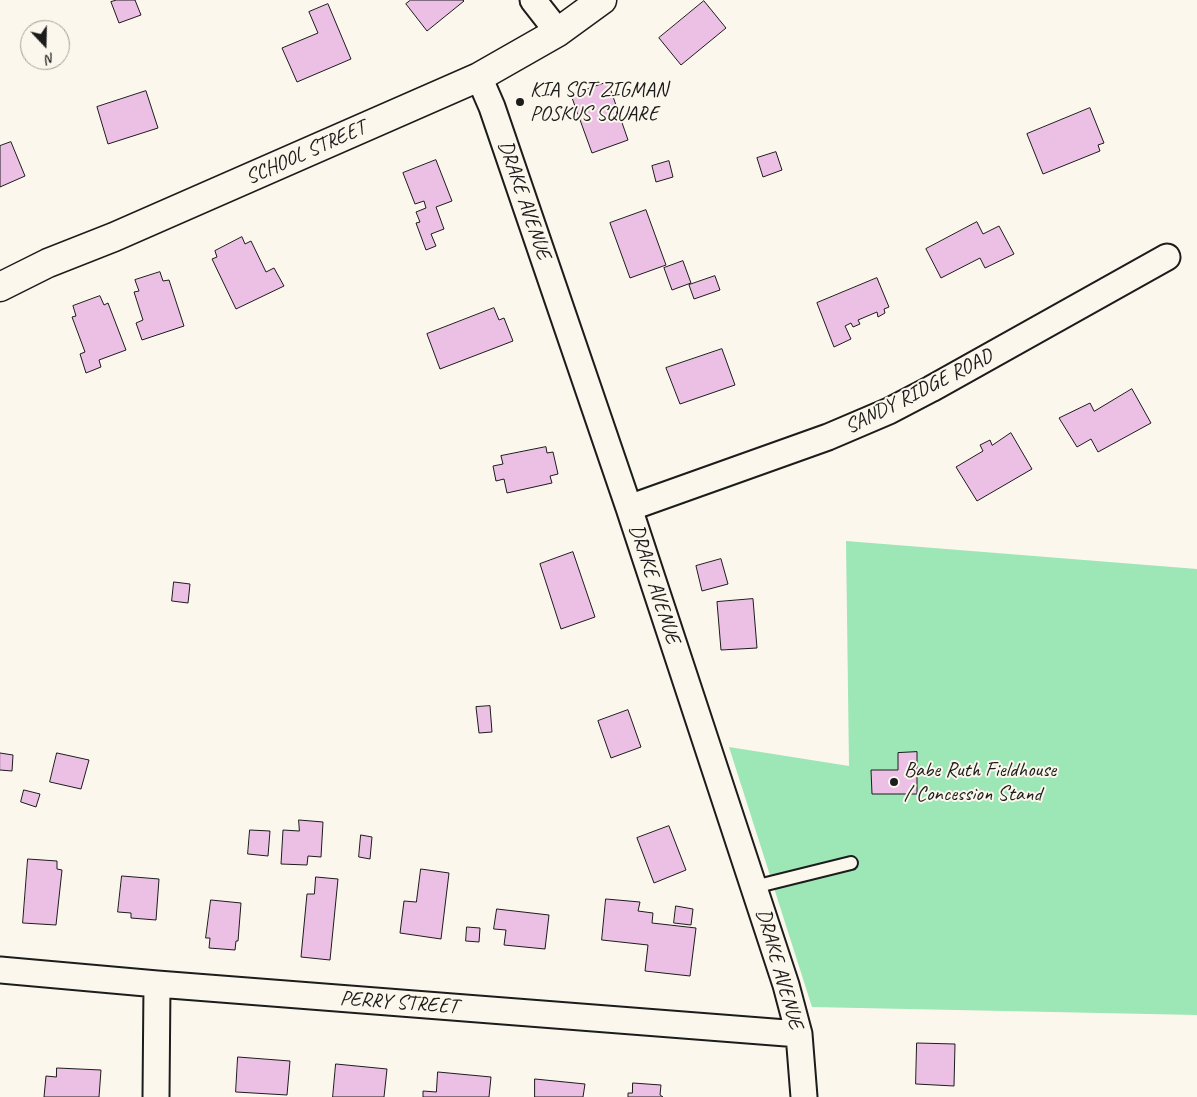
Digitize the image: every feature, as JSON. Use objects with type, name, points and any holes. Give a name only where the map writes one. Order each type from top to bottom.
[{"type":"street","points":[[533,0],[558,32]]},
{"type":"street","name":"SCHOOL STREET","points":[[0,288],[48,263],[114,237],[479,77],[558,32],[602,0]]},
{"type":"street","name":"DRAKE AVENUE","points":[[479,77],[492,107],[629,508],[786,985],[799,1034],[804,1097]]},
{"type":"street","name":"SANDY RIDGE ROAD","points":[[629,508],[828,437],[889,411],[931,390],[1167,257]]},
{"type":"street","name":"PERRY STREET","points":[[0,970],[799,1034]]},
{"type":"street","points":[[156,1097],[157,984]]},
{"type":"lane","points":[[754,887],[852,863]]},
{"type":"green space","points":[[846,541],[1197,569],[1197,1015],[812,1007],[729,747],[849,766]]},
{"type":"building","points":[[135,0],[141,15],[119,23],[111,2]]},
{"type":"building","points":[[411,0],[464,1],[427,31],[406,4]]},
{"type":"building","points":[[704,1],[726,28],[681,65],[659,38]]},
{"type":"building","points":[[328,4],[351,59],[297,82],[282,48],[318,33],[309,12]]},
{"type":"building","points":[[608,82],[628,140],[592,153],[571,95]]},
{"type":"building","points":[[146,91],[158,128],[108,144],[97,107]]},
{"type":"building","points":[[1090,108],[1104,143],[1098,145],[1100,151],[1043,174],[1027,134]]},
{"type":"building","points":[[11,142],[25,176],[0,187],[0,146]]},
{"type":"building","points":[[776,152],[782,170],[763,177],[757,158]]},
{"type":"building","points":[[436,160],[452,201],[436,207],[444,229],[431,234],[436,246],[426,250],[416,223],[420,222],[416,212],[426,208],[424,201],[415,204],[403,173]]},
{"type":"building","points":[[669,161],[673,177],[656,182],[652,166]]},
{"type":"building","points":[[646,210],[666,265],[630,278],[610,223]]},
{"type":"building","points":[[977,222],[983,234],[999,226],[1014,254],[985,268],[980,258],[941,278],[926,249]]},
{"type":"building","points":[[242,237],[245,244],[251,241],[266,272],[274,268],[284,286],[236,309],[212,259],[217,257],[215,251]]},
{"type":"building","points":[[683,261],[691,283],[672,290],[664,268]]},
{"type":"building","points":[[160,272],[163,281],[169,280],[184,326],[142,340],[136,323],[143,320],[134,292],[139,291],[135,280]]},
{"type":"building","points":[[715,276],[720,290],[694,299],[689,285]]},
{"type":"building","points":[[877,278],[889,307],[884,309],[885,313],[878,317],[877,312],[858,320],[860,324],[853,327],[851,323],[845,326],[851,339],[834,347],[817,303]]},
{"type":"building","points":[[100,296],[104,305],[108,303],[126,350],[99,360],[101,367],[86,373],[80,354],[85,352],[72,317],[76,316],[73,306]]},
{"type":"building","points":[[494,308],[499,320],[504,318],[513,341],[440,369],[427,334]]},
{"type":"building","points":[[722,349],[735,385],[680,404],[666,368]]},
{"type":"building","points":[[1132,389],[1151,423],[1098,452],[1091,439],[1077,447],[1059,418],[1090,403],[1094,411]]},
{"type":"building","points":[[1011,433],[1032,469],[977,501],[956,467],[983,451],[980,445],[990,440],[992,445]]},
{"type":"building","points":[[546,447],[547,453],[553,452],[558,474],[550,476],[552,483],[507,493],[504,479],[496,481],[493,466],[503,464],[501,456]]},
{"type":"building","points":[[573,552],[595,617],[561,629],[540,564]]},
{"type":"building","points":[[721,559],[728,584],[702,591],[696,566]]},
{"type":"building","points":[[174,582],[190,584],[188,603],[172,601]]},
{"type":"building","points":[[753,599],[757,648],[721,650],[717,602]]},
{"type":"building","points":[[490,706],[492,732],[479,733],[476,707]]},
{"type":"building","points":[[628,710],[641,747],[611,758],[598,721]]},
{"type":"building","name":"Babe Ruth Fieldhouse / Concession Stand","points":[[917,752],[917,794],[872,794],[871,770],[898,770],[898,753]]},
{"type":"building","points":[[0,753],[13,755],[12,771],[0,770]]},
{"type":"building","points":[[57,753],[89,760],[81,789],[50,782]]},
{"type":"building","points":[[24,790],[40,794],[36,807],[21,802]]},
{"type":"building","points":[[299,820],[323,822],[321,857],[308,856],[307,865],[281,864],[283,830],[299,831]]},
{"type":"building","points":[[669,826],[686,870],[654,883],[637,838]]},
{"type":"building","points":[[250,830],[270,831],[268,856],[248,854]]},
{"type":"building","points":[[361,835],[372,837],[370,859],[359,857]]},
{"type":"building","points":[[28,859],[57,861],[57,869],[62,870],[56,925],[23,923]]},
{"type":"building","points":[[421,869],[449,873],[441,939],[400,933],[404,901],[416,902]]},
{"type":"building","points":[[122,876],[159,879],[156,920],[131,918],[131,913],[118,912]]},
{"type":"building","points":[[316,877],[338,879],[330,960],[301,957],[307,894],[314,894]]},
{"type":"building","points":[[606,899],[640,902],[638,911],[653,913],[652,923],[696,928],[690,976],[645,971],[648,945],[602,940]]},
{"type":"building","points":[[211,900],[241,903],[238,941],[236,941],[235,950],[209,948],[210,938],[206,938]]},
{"type":"building","points":[[676,906],[693,909],[691,925],[674,923]]},
{"type":"building","points":[[497,909],[549,915],[545,949],[504,945],[506,930],[494,929]]},
{"type":"building","points":[[467,927],[480,928],[479,942],[466,941]]},
{"type":"building","points":[[917,1043],[955,1044],[954,1086],[916,1084]]},
{"type":"building","points":[[238,1057],[290,1061],[287,1095],[236,1092]]},
{"type":"building","points":[[336,1064],[387,1069],[384,1097],[333,1097]]},
{"type":"building","points":[[57,1068],[101,1070],[99,1097],[44,1097],[46,1076],[56,1077]]},
{"type":"building","points":[[438,1072],[491,1077],[489,1097],[423,1097],[423,1091],[436,1092]]},
{"type":"building","points":[[535,1079],[585,1084],[583,1097],[535,1097]]},
{"type":"building","points":[[633,1083],[661,1085],[660,1095],[663,1097],[628,1097],[628,1093],[632,1093]]},
{"type":"place","name":"KIA SGT ZIGMAN POSKUS SQUARE","points":[[520,102]]},
{"type":"place","name":"Babe Ruth Fieldhouse / Concession Stand","points":[[894,782]]}]
